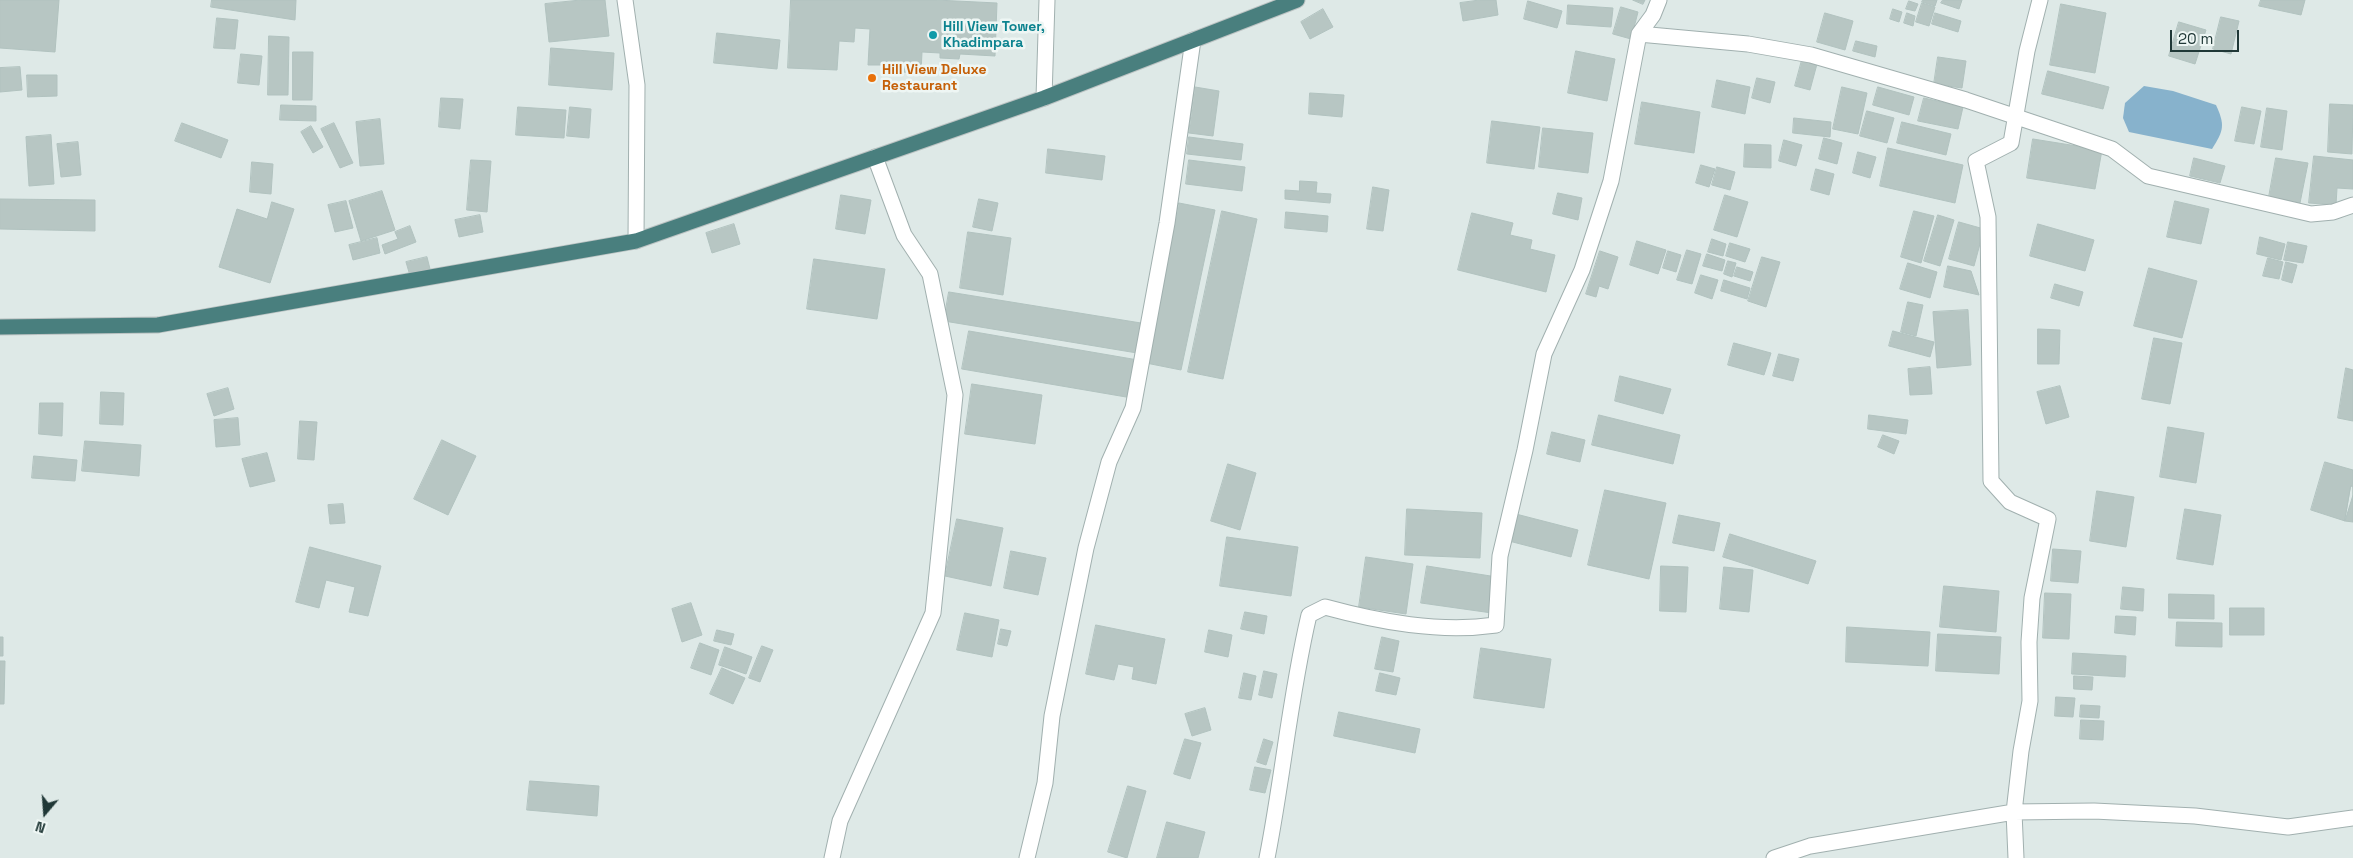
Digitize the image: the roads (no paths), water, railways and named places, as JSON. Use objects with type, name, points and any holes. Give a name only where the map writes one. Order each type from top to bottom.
[{"type":"highway","points":[[0,327],[158,325],[636,240],[1044,98],[1297,0]]},
{"type":"street","points":[[625,0],[636,85],[636,240]]},
{"type":"street","points":[[1044,98],[1047,0]]},
{"type":"street","points":[[1268,858],[1283,768],[1289,710],[1309,615],[1325,607],[1376,621],[1468,629],[1496,625],[1500,556],[1525,450],[1544,354],[1582,270],[1612,181],[1639,34],[1653,15],[1659,0]]},
{"type":"street","points":[[2016,858],[2014,812],[2021,751],[2030,700],[2029,642],[2032,598],[2048,519],[2010,502],[1991,481],[1988,216],[1976,161],[2011,143],[2027,51],[2040,0]]},
{"type":"street","points":[[1639,34],[1748,44],[1811,55],[1934,90],[2112,149],[2148,176],[2310,214],[2333,212],[2353,205]]},
{"type":"street","points":[[1027,858],[1045,782],[1052,716],[1086,548],[1109,462],[1133,408],[1167,223],[1193,40]]},
{"type":"street","points":[[832,858],[840,821],[933,613],[955,395],[930,274],[904,235],[875,157]]},
{"type":"street","points":[[1774,858],[1810,846],[2014,812],[2094,811],[2195,816],[2288,827],[2353,818]]},
{"type":"water","points":[[2144,86],[2173,91],[2216,105],[2222,127],[2212,149],[2129,132],[2123,118],[2125,103]]},
{"type":"place","name":"Hill View Tower, Khadimpara","points":[[933,35]]},
{"type":"place","name":"Hill View Deluxe Restaurant","points":[[872,78]]}]
